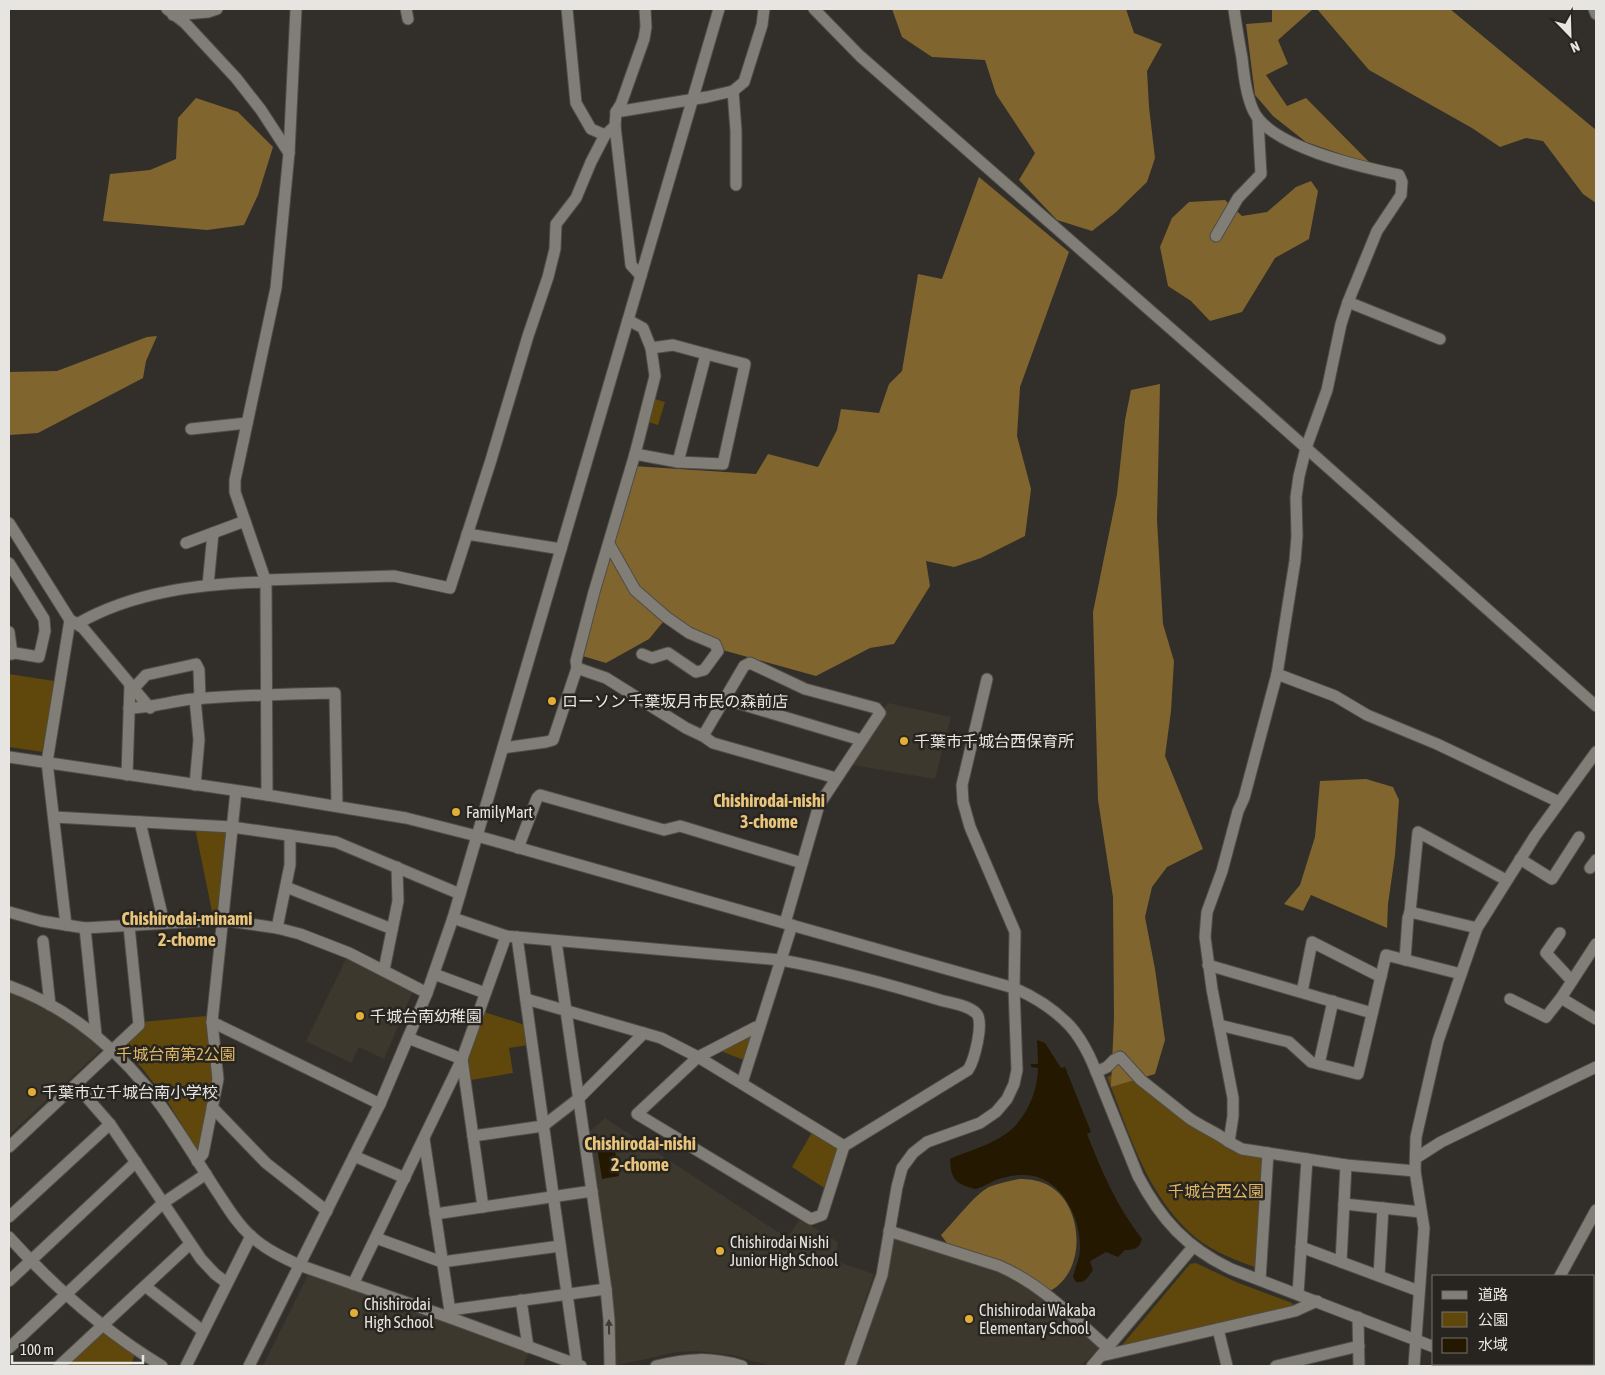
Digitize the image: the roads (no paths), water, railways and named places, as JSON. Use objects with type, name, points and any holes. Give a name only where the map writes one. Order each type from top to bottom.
[{"type":"street","points":[[170,12],[208,12],[217,9]]},
{"type":"street","points":[[267,795],[265,581],[235,492],[235,480],[276,288],[289,153],[296,9]]},
{"type":"street","points":[[567,9],[576,102],[591,129],[605,135]]},
{"type":"street","points":[[641,276],[631,264],[615,126],[616,112],[621,104],[644,39],[646,27],[645,9]]},
{"type":"street","points":[[249,1366],[380,1104],[434,974],[453,918],[719,9]]},
{"type":"street","points":[[616,112],[733,91],[744,82],[762,25],[764,9]]},
{"type":"street","points":[[814,9],[860,56],[1596,706]]},
{"type":"street","points":[[1216,236],[1238,198],[1261,174],[1258,120],[1253,110],[1244,75],[1234,9]]},
{"type":"street","points":[[1594,9],[1596,14]]},
{"type":"street","points":[[170,12],[185,23],[236,78],[261,110],[289,153]]},
{"type":"street","points":[[733,91],[736,131],[736,185]]},
{"type":"street","points":[[1229,1142],[1233,1116],[1233,1098],[1204,937],[1207,912],[1222,871],[1238,811],[1244,798],[1277,674],[1296,561],[1296,497],[1306,448],[1328,390],[1341,324],[1348,302],[1377,231],[1401,195],[1402,182],[1399,175],[1350,165],[1296,144],[1277,135],[1258,120]]},
{"type":"street","points":[[73,622],[154,594],[208,585],[394,576],[450,588],[548,277],[555,249],[556,224],[576,198],[605,135],[615,126]]},
{"type":"street","points":[[1348,302],[1440,339]]},
{"type":"street","points":[[503,748],[553,740],[577,668],[576,661],[594,592],[635,454],[655,376],[651,348],[643,328],[628,320]]},
{"type":"street","points":[[635,454],[678,462],[723,464],[745,364],[673,345],[651,348]]},
{"type":"street","points":[[678,462],[706,354]]},
{"type":"street","points":[[191,429],[247,423]]},
{"type":"street","points":[[186,543],[245,521]]},
{"type":"street","points":[[9,523],[73,622],[83,628],[150,708]]},
{"type":"street","points":[[208,585],[213,533]]},
{"type":"street","points":[[467,534],[561,550]]},
{"type":"street","points":[[609,544],[636,590],[666,617],[689,633],[715,644],[718,650],[704,670],[696,672],[668,653],[652,658],[642,654]]},
{"type":"street","points":[[9,563],[44,619],[45,631],[39,657],[10,654],[9,632]]},
{"type":"street","points":[[66,925],[47,762],[73,622]]},
{"type":"street","points":[[703,736],[744,666],[750,663],[806,689],[876,708],[880,713],[819,804],[802,863],[781,960],[742,1083]]},
{"type":"street","points":[[127,775],[129,708],[132,686],[146,675],[196,664],[199,670],[200,740],[195,785]]},
{"type":"street","points":[[577,668],[606,678],[713,743],[836,778]]},
{"type":"street","points":[[1277,674],[1335,696],[1367,715],[1478,762],[1559,802]]},
{"type":"street","points":[[850,1366],[882,1275],[902,1168],[913,1153],[927,1142],[980,1123],[996,1112],[1008,1099],[1017,1070],[1014,988],[1015,932],[970,827],[962,802],[962,785],[987,679]]},
{"type":"street","points":[[129,708],[150,708],[171,702],[265,694],[335,693],[337,806]]},
{"type":"street","points":[[724,699],[861,740]]},
{"type":"street","points":[[1414,1366],[1424,1228],[1415,1171],[1416,1137],[1438,1041],[1477,928],[1520,859],[1596,752]]},
{"type":"street","points":[[9,757],[267,795],[406,818],[477,836],[1014,988],[1031,995],[1052,1009],[1071,1027],[1082,1043],[1145,1190],[1174,1229],[1193,1247],[1211,1260],[1231,1269],[1432,1346]]},
{"type":"street","points":[[197,1161],[203,1154],[218,1079],[212,1022],[236,791]]},
{"type":"street","points":[[518,848],[537,798],[540,795],[664,830],[680,826],[802,863]]},
{"type":"street","points":[[54,817],[232,827],[336,842],[460,894]]},
{"type":"street","points":[[140,822],[164,923]]},
{"type":"street","points":[[1405,960],[1418,832],[1506,880]]},
{"type":"street","points":[[277,928],[290,865],[290,835]]},
{"type":"street","points":[[1520,859],[1552,879],[1579,837]]},
{"type":"street","points":[[384,970],[398,901],[397,867]]},
{"type":"street","points":[[286,887],[392,929]]},
{"type":"street","points":[[9,912],[41,921],[85,928],[222,920],[277,928],[324,942],[384,970],[427,993]]},
{"type":"street","points":[[1410,912],[1477,928]]},
{"type":"street","points":[[453,918],[512,936],[781,960],[817,966],[964,1007],[976,1012],[980,1028],[972,1064],[968,1070],[844,1146],[822,1216],[811,1219],[637,1114],[698,1057],[756,1027],[759,1028]]},
{"type":"street","points":[[9,1147],[139,1025],[129,926]]},
{"type":"street","points":[[85,928],[96,1035]]},
{"type":"street","points":[[1560,933],[1546,953],[1572,981]]},
{"type":"street","points":[[353,1284],[462,1059],[485,993],[512,936]]},
{"type":"street","points":[[9,986],[71,1017],[96,1035],[112,1051],[146,1087],[161,1107],[240,1224],[251,1236],[279,1256],[353,1284],[450,1314],[528,1347],[579,1365],[560,1246],[526,999],[512,936]]},
{"type":"street","points":[[43,940],[50,1005]]},
{"type":"street","points":[[556,940],[606,1288],[610,1366]]},
{"type":"street","points":[[1302,992],[1312,942],[1381,976]]},
{"type":"street","points":[[1510,999],[1546,1017],[1561,998],[1596,944]]},
{"type":"street","points":[[1219,1026],[1289,1042],[1311,1062],[1358,1074],[1386,954],[1461,974]]},
{"type":"street","points":[[1208,965],[1372,1013]]},
{"type":"street","points":[[434,974],[485,993]]},
{"type":"street","points":[[1561,998],[1596,1019]]},
{"type":"street","points":[[526,999],[662,1038],[742,1083],[844,1146]]},
{"type":"street","points":[[1319,1064],[1333,1001]]},
{"type":"street","points":[[212,1022],[380,1104]]},
{"type":"street","points":[[473,1136],[543,1126],[578,1099],[644,1033]]},
{"type":"street","points":[[408,1038],[462,1059]]},
{"type":"street","points":[[1096,1072],[1108,1067],[1114,1060],[1120,1057],[1141,1080],[1196,1123],[1214,1131],[1242,1149],[1346,1165],[1415,1171]]},
{"type":"street","points":[[462,1059],[483,1207]]},
{"type":"street","points":[[1416,1158],[1441,1142],[1596,1067]]},
{"type":"street","points":[[76,1085],[110,1124],[201,1259],[215,1274],[226,1282]]},
{"type":"street","points":[[212,1107],[266,1163],[327,1211]]},
{"type":"street","points":[[9,1218],[110,1124]]},
{"type":"street","points":[[424,1139],[450,1314]]},
{"type":"street","points":[[1260,1280],[1268,1153]]},
{"type":"street","points":[[354,1156],[405,1178]]},
{"type":"street","points":[[1298,1294],[1307,1159]]},
{"type":"street","points":[[9,1281],[136,1162]]},
{"type":"street","points":[[1340,1262],[1346,1165]]},
{"type":"street","points":[[9,1348],[163,1203],[206,1174]]},
{"type":"street","points":[[435,1214],[592,1191]]},
{"type":"street","points":[[1344,1204],[1421,1212]]},
{"type":"street","points":[[1379,1276],[1383,1208]]},
{"type":"street","points":[[1561,1275],[1596,1210]]},
{"type":"street","points":[[889,1231],[982,1260],[1015,1273],[1040,1289],[1105,1352]]},
{"type":"street","points":[[186,1366],[226,1282],[251,1236]]},
{"type":"street","points":[[9,1237],[30,1261],[65,1295],[103,1326],[162,1366]]},
{"type":"street","points":[[376,1238],[442,1262],[560,1246]]},
{"type":"street","points":[[59,1366],[190,1244]]},
{"type":"street","points":[[1092,1366],[1193,1247]]},
{"type":"street","points":[[1301,1247],[1419,1291]]},
{"type":"street","points":[[145,1286],[203,1331]]},
{"type":"street","points":[[450,1314],[521,1300],[606,1288]]},
{"type":"street","points":[[521,1300],[528,1347]]},
{"type":"street","points":[[1105,1352],[1295,1311],[1317,1301]]},
{"type":"street","points":[[1358,1317],[1359,1366]]},
{"type":"street","points":[[1218,1329],[1227,1366]]},
{"type":"street","points":[[1276,1366],[1359,1346]]},
{"type":"street","points":[[656,1366],[685,1360],[704,1359],[724,1361],[742,1366]]},
{"type":"water","points":[[1037,1040],[1045,1043],[1061,1068],[1065,1067],[1091,1132],[1087,1134],[1104,1175],[1125,1214],[1142,1239],[1134,1249],[1125,1250],[1118,1257],[1106,1252],[1092,1260],[1090,1262],[1093,1270],[1082,1282],[1076,1282],[1073,1277],[1080,1252],[1077,1223],[1072,1210],[1057,1189],[1047,1181],[1035,1176],[1022,1175],[1002,1178],[975,1189],[955,1180],[952,1171],[950,1159],[1001,1137],[1020,1120],[1030,1104],[1036,1086],[1038,1068],[1031,1067],[1031,1064],[1038,1064]]},
{"type":"water","points":[[614,1144],[619,1176],[602,1179],[597,1147]]},
{"type":"place","name":"ローソン 千葉坂月市民の森前店","points":[[552,701]]},
{"type":"place","name":"千葉市千城台西保育所","points":[[904,741]]},
{"type":"place","name":"FamilyMart","points":[[456,812]]},
{"type":"place","name":"千城台南幼稚園","points":[[360,1016]]},
{"type":"place","name":"千葉市立千城台南小学校","points":[[32,1092]]},
{"type":"place","name":"Chishirodai Nishi Junior High School","points":[[720,1251]]},
{"type":"place","name":"Chishirodai High School","points":[[354,1313]]},
{"type":"place","name":"Chishirodai Wakaba Elementary School","points":[[969,1319]]},
{"type":"district","name":"Chishirodai-nishi 3-chome","points":[[769,810]]},
{"type":"district","name":"Chishirodai-minami 2-chome","points":[[187,928]]},
{"type":"district","name":"Chishirodai-nishi 2-chome","points":[[640,1153]]},
{"type":"park label","name":"千城台南第2公園","points":[[176,1054]]},
{"type":"park label","name":"千城台西公園","points":[[1216,1191]]}]
